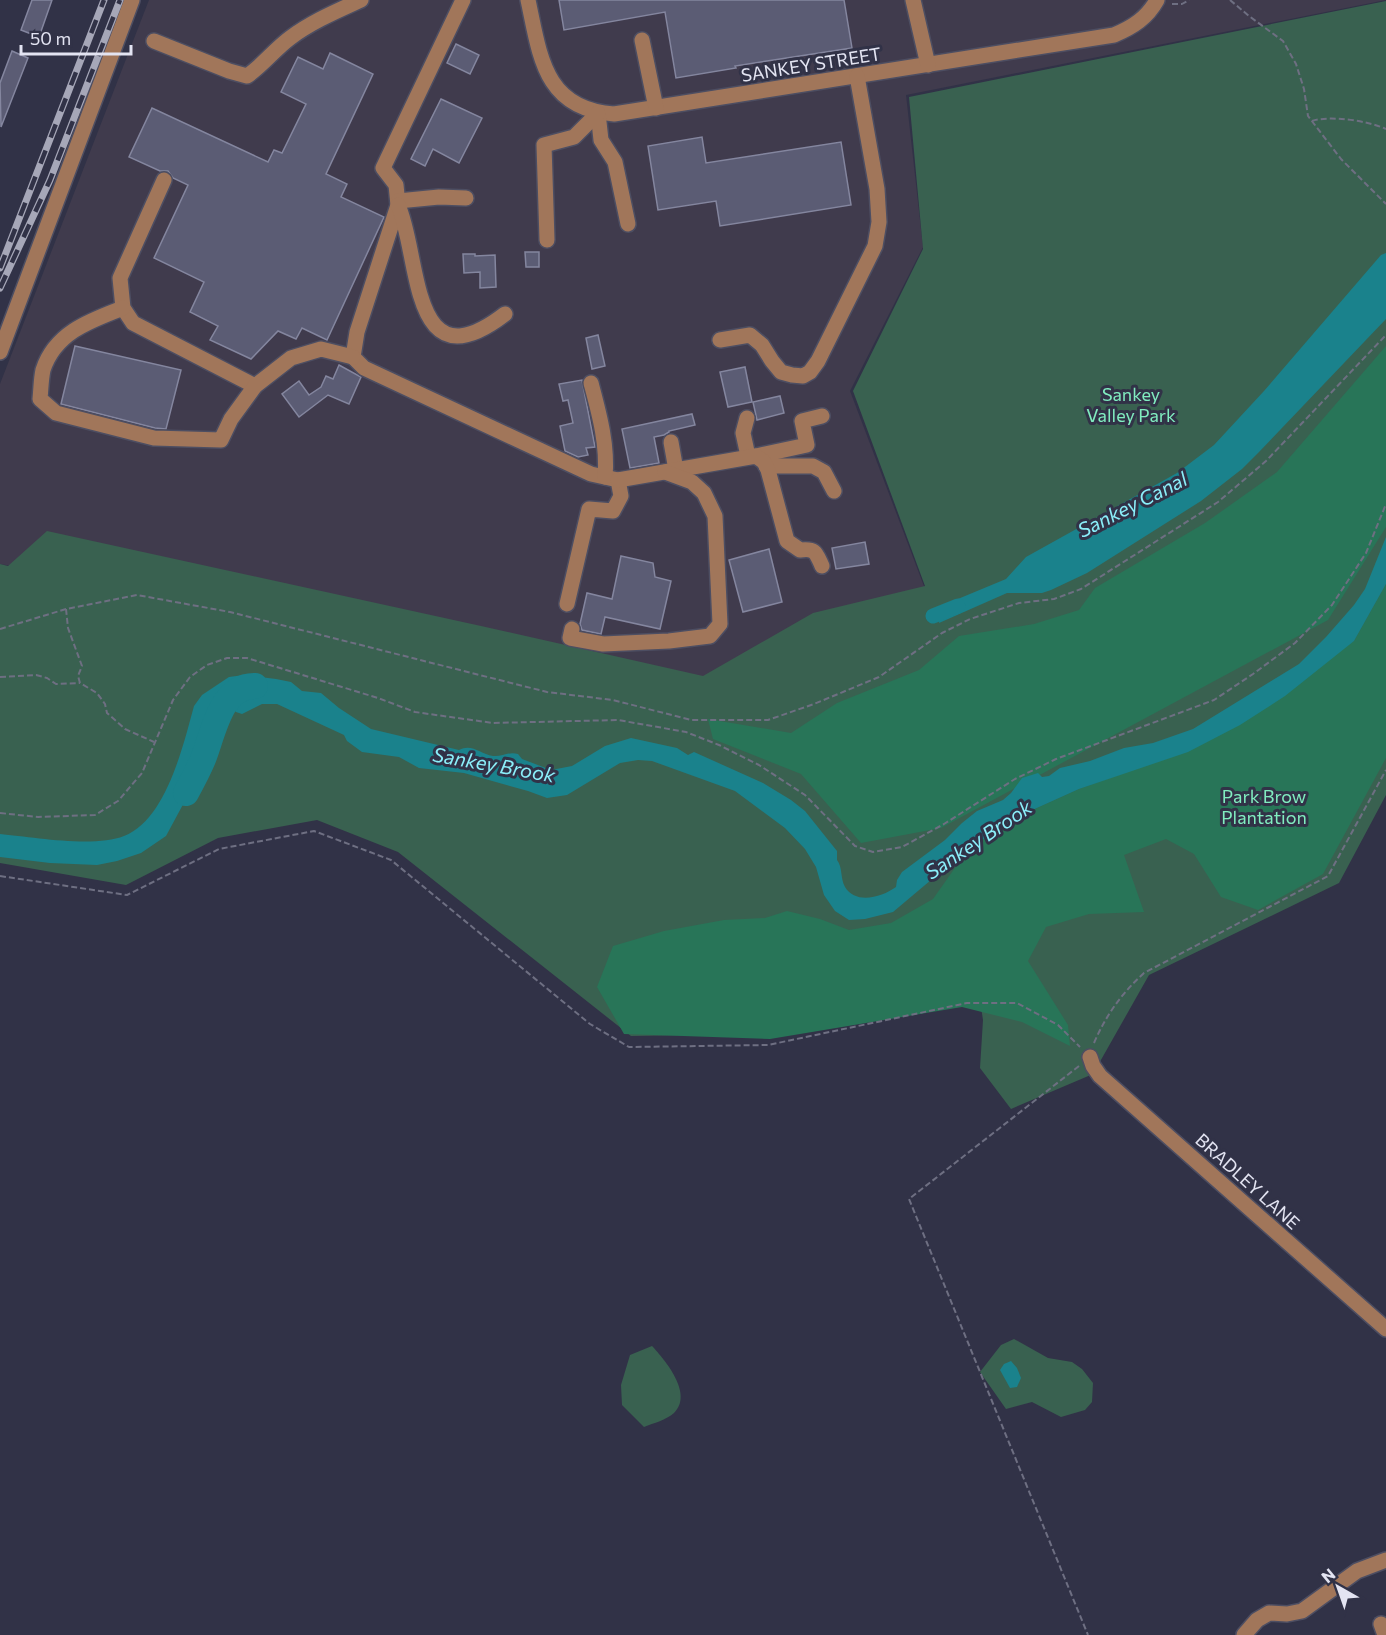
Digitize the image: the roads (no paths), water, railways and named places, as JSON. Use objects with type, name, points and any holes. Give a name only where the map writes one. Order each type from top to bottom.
[{"type":"street","points":[[0,352],[132,0]]},
{"type":"street","points":[[154,41],[247,76],[260,68],[291,37],[319,20],[361,0]]},
{"type":"street","points":[[463,0],[383,168],[396,185],[398,203],[405,219],[417,286],[424,307],[434,324],[445,333],[461,336],[489,327],[505,314]]},
{"type":"street","name":"SANKEY STREET","points":[[528,0],[542,63],[550,80],[571,102],[584,109],[614,114],[1114,35],[1142,20],[1156,0]]},
{"type":"street","points":[[913,0],[928,65]]},
{"type":"street","points":[[642,40],[656,108]]},
{"type":"street","points":[[720,340],[750,335],[762,345],[781,372],[792,375],[810,372],[818,361],[875,246],[879,222],[877,189],[857,76]]},
{"type":"street","points":[[598,113],[601,140],[615,162],[628,224]]},
{"type":"street","points":[[548,240],[544,145],[573,137],[598,113]]},
{"type":"street","points":[[164,180],[120,278],[123,308],[133,323],[255,386]]},
{"type":"street","points":[[398,203],[439,197],[466,198]]},
{"type":"street","points":[[353,357],[357,332],[398,203]]},
{"type":"street","points":[[123,308],[87,321],[54,345],[43,371],[40,399],[56,413],[154,438],[221,440],[231,418],[255,386],[291,358],[321,349],[353,357],[364,368],[591,474],[611,478],[756,459],[807,445],[802,421],[822,416]]},
{"type":"street","points":[[567,604],[589,509],[613,511],[621,496],[606,465],[601,422],[591,382]]},
{"type":"street","points":[[747,418],[743,433],[756,459],[787,541],[800,550],[814,551],[822,566]]},
{"type":"street","points":[[671,442],[671,471]]},
{"type":"street","points":[[756,459],[813,466],[824,472],[834,491]]},
{"type":"street","points":[[572,629],[570,639],[603,644],[669,641],[710,636],[720,624],[715,516],[704,493],[692,482],[671,471]]},
{"type":"street","name":"BRADLEY LANE","points":[[1090,1057],[1100,1076],[1386,1329]]},
{"type":"street","points":[[1244,1635],[1257,1620],[1269,1613],[1287,1614],[1302,1611],[1357,1570],[1386,1560]]},
{"type":"water","points":[[1386,253],[1386,319],[1242,469],[1201,501],[1087,573],[1042,593],[1007,593],[939,623],[941,606],[1006,579],[1026,557],[1177,473],[1214,445],[1264,391],[1381,255]]},
{"type":"water","points":[[1386,537],[1386,584],[1354,641],[1285,696],[1240,725],[1188,752],[1079,789],[1028,812],[969,848],[893,912],[865,919],[849,920],[835,911],[824,895],[816,867],[805,849],[785,828],[735,791],[652,761],[638,760],[620,763],[567,795],[547,798],[464,773],[419,768],[399,757],[362,752],[347,741],[344,735],[277,704],[262,704],[242,714],[236,712],[224,700],[218,701],[207,716],[200,773],[166,836],[141,853],[97,865],[50,863],[0,857],[0,834],[63,841],[96,841],[124,836],[139,827],[151,815],[171,780],[194,706],[202,695],[229,677],[244,675],[291,682],[302,691],[321,693],[371,729],[459,750],[472,748],[493,756],[518,754],[522,759],[551,770],[572,766],[605,746],[631,738],[677,748],[688,755],[694,752],[763,783],[805,811],[837,851],[837,860],[845,887],[856,896],[869,898],[884,894],[896,887],[902,872],[945,840],[977,811],[1003,800],[1022,778],[1038,773],[1042,777],[1049,776],[1060,768],[1090,761],[1124,748],[1153,743],[1193,729],[1299,664],[1326,637],[1365,589]]},
{"type":"water","points":[[1011,1361],[1021,1378],[1017,1387],[1010,1388],[1000,1370],[1004,1364]]},
{"type":"waterway","name":"Sankey Canal","points":[[933,616],[958,606]]},
{"type":"waterway","name":"Sankey Brook","points":[[186,793],[226,702],[243,688],[255,686]]},
{"type":"railway","points":[[0,268],[104,0]]},
{"type":"railway","points":[[0,288],[50,180],[120,0]]},
{"type":"park label","name":"Sankey Valley Park","points":[[1131,404]]},
{"type":"park label","name":"Park Brow Plantation","points":[[1264,806]]}]
